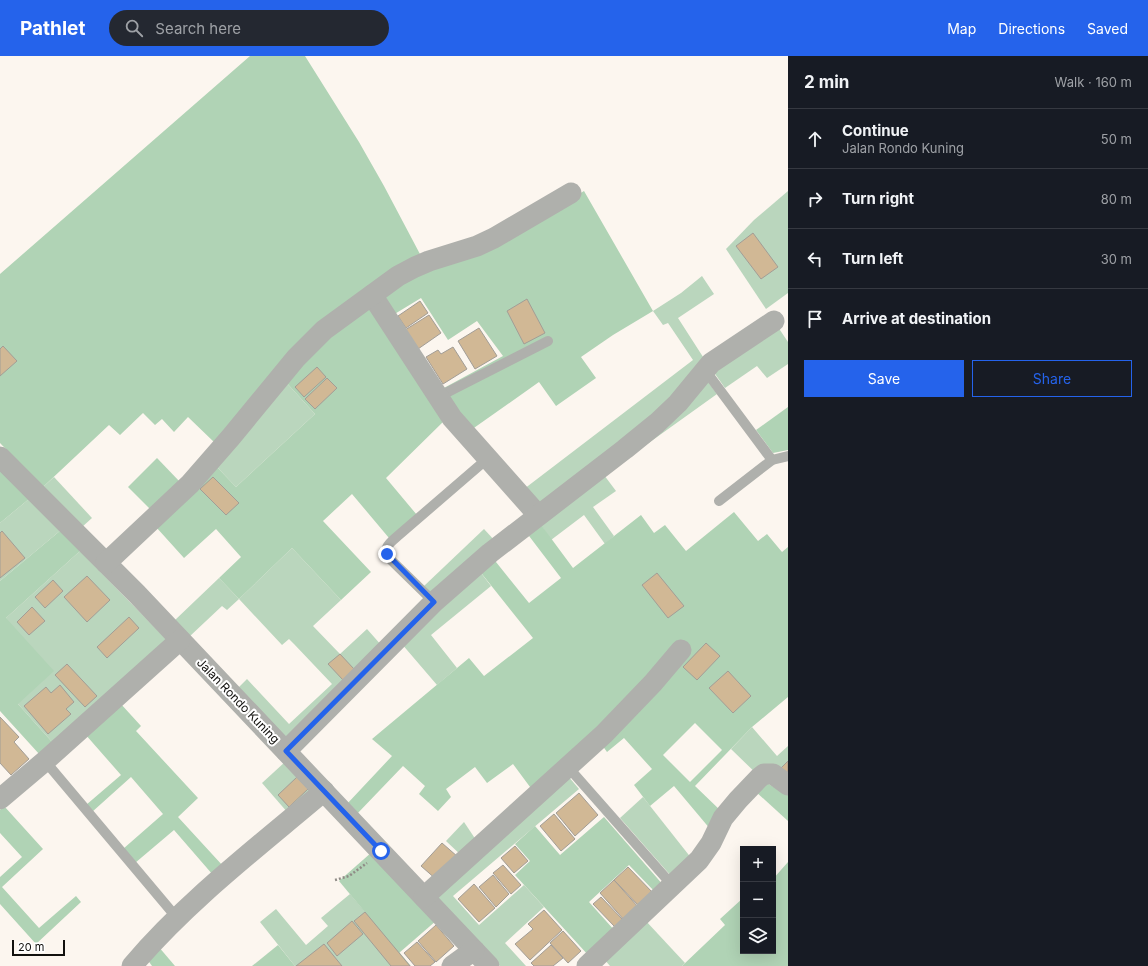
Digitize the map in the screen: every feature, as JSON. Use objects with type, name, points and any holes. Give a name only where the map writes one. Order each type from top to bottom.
[{"type":"street","points":[[106,563],[194,479],[313,340],[324,330],[398,276],[415,266],[477,246],[494,238],[571,192]]},
{"type":"street","points":[[372,295],[438,397],[459,426],[538,515]]},
{"type":"street","points":[[286,751],[434,602],[490,553],[657,423],[685,395],[704,370],[730,350],[774,321]]},
{"type":"street","name":"Jalan Rondo Kuning","points":[[0,457],[106,563],[180,640],[489,966]]},
{"type":"street","points":[[0,799],[45,761],[180,640]]},
{"type":"street","points":[[424,897],[568,767],[627,710],[681,650]]},
{"type":"street","points":[[587,966],[698,860],[705,852],[723,818],[759,778],[764,774],[773,774],[788,785]]},
{"type":"street","points":[[132,966],[177,918],[206,891],[324,791]]},
{"type":"street","points":[[452,966],[474,950]]},
{"type":"lane","points":[[438,397],[548,341]]},
{"type":"lane","points":[[704,370],[772,460]]},
{"type":"lane","points":[[719,501],[772,460],[788,456]]},
{"type":"lane","points":[[434,602],[391,560],[386,551],[387,548],[400,534],[487,458]]},
{"type":"lane","points":[[45,761],[177,918]]},
{"type":"lane","points":[[568,767],[672,886]]},
{"type":"path","points":[[335,880],[349,876],[381,851]]},
{"type":"green space","points":[[250,56],[305,56],[359,142],[421,256],[215,443],[188,417],[174,432],[162,419],[155,425],[143,413],[120,435],[109,425],[43,487],[0,443],[0,274]]},
{"type":"green space","points":[[584,191],[653,311],[613,335],[581,357],[596,378],[556,406],[539,382],[471,430],[442,389],[503,356],[477,321],[448,340],[421,298],[393,315],[382,298],[406,281],[490,247]]},
{"type":"green space","points":[[788,191],[788,293],[766,309],[726,249],[754,220]]},
{"type":"green space","points":[[702,276],[714,294],[678,318],[705,360],[676,397],[539,507],[524,489],[693,360],[668,323],[663,325],[653,311],[681,293]]},
{"type":"green space","points":[[370,307],[445,420],[386,478],[417,515],[389,538],[352,494],[323,521],[371,572],[341,600],[292,548],[239,599],[219,578],[241,557],[216,529],[184,558],[156,527],[216,466],[236,487],[315,414],[285,381],[308,355]]},
{"type":"green space","points":[[778,327],[788,342],[788,364],[767,378],[757,366],[725,388],[713,371]]},
{"type":"green space","points":[[705,378],[717,394],[604,475],[616,491],[593,507],[614,536],[605,544],[584,515],[551,540],[539,522]]},
{"type":"green space","points":[[285,381],[315,414],[236,487],[216,466]]},
{"type":"green space","points":[[788,407],[788,450],[773,453],[756,430]]},
{"type":"green space","points":[[157,458],[180,482],[151,510],[128,487]]},
{"type":"green space","points":[[0,469],[29,499],[0,523]]},
{"type":"green space","points":[[54,477],[92,518],[82,527],[43,487]]},
{"type":"green space","points":[[29,499],[61,530],[0,581],[0,523]]},
{"type":"green space","points":[[734,512],[758,541],[767,534],[782,552],[788,547],[788,697],[752,727],[695,786],[721,811],[711,830],[674,786],[650,806],[634,785],[652,769],[624,738],[607,752],[602,745],[533,791],[513,764],[487,783],[475,767],[446,789],[451,797],[438,811],[419,794],[425,786],[403,766],[356,815],[346,805],[392,756],[372,739],[469,658],[484,676],[533,638],[478,569],[492,557],[529,603],[561,578],[526,532],[539,522],[573,568],[641,515],[654,533],[665,525],[686,551]],"holes":[[[695,723],[722,750],[690,782],[663,755]]]},
{"type":"green space","points":[[484,529],[495,541],[432,595],[424,586]]},
{"type":"green space","points":[[61,530],[80,551],[6,618],[54,671],[18,704],[53,743],[40,755],[0,711],[0,581]]},
{"type":"green space","points":[[292,548],[341,600],[313,626],[340,654],[367,629],[382,646],[287,740],[238,688],[247,679],[289,724],[332,684],[289,639],[282,645],[239,599]]},
{"type":"green space","points":[[80,551],[168,641],[53,743],[18,704],[6,618]]},
{"type":"green space","points":[[478,569],[491,586],[431,635],[457,668],[437,685],[401,643]]},
{"type":"green space","points":[[219,578],[239,599],[227,610],[222,606],[189,637],[174,621]]},
{"type":"green space","points":[[120,703],[141,726],[136,731],[198,798],[178,817],[223,866],[213,875],[174,830],[135,863],[123,849],[163,814],[131,777],[92,812],[86,805],[121,775],[85,734]]},
{"type":"green space","points":[[752,727],[777,756],[788,746],[788,795],[765,782],[731,749]]},
{"type":"green space","points":[[285,762],[313,792],[288,813],[262,783]]},
{"type":"green space","points":[[568,776],[579,789],[453,896],[479,925],[524,885],[544,907],[505,943],[526,966],[500,966],[435,897]]},
{"type":"green space","points":[[765,782],[788,795],[788,821],[755,791]]},
{"type":"green space","points":[[643,797],[692,859],[672,877],[620,818]]},
{"type":"green space","points":[[4,806],[43,849],[2,887],[39,928],[76,896],[81,902],[36,944],[0,904],[0,877],[22,857],[0,833],[0,810]]},
{"type":"green space","points":[[604,817],[664,886],[656,893],[629,865],[589,902],[615,931],[589,956],[515,875],[530,861],[515,844],[535,826],[560,855]]},
{"type":"green space","points":[[464,822],[478,843],[463,857],[446,841]]},
{"type":"green space","points":[[372,852],[437,920],[399,953],[339,881]]},
{"type":"green space","points":[[788,862],[788,966],[682,966],[725,925],[720,919],[740,901],[740,954],[776,954],[776,876]]},
{"type":"green space","points":[[350,894],[411,966],[295,966],[260,922],[276,909],[306,945],[328,926],[321,918]]},
{"type":"green space","points":[[645,920],[685,963],[682,966],[610,966],[604,959]]},
{"type":"green space","points":[[278,945],[295,966],[252,966]]},
{"type":"green space","points":[[158,946],[175,966],[152,966],[147,959]]},
{"type":"building","points":[[753,233],[778,267],[761,279],[736,246]]},
{"type":"building","points":[[527,299],[545,333],[524,344],[507,311]]},
{"type":"building","points":[[420,301],[428,313],[406,328],[398,316]]},
{"type":"building","points":[[429,315],[441,333],[418,349],[405,330]]},
{"type":"building","points":[[479,328],[497,356],[475,369],[458,341]]},
{"type":"building","points":[[3,346],[17,361],[0,376],[0,349]]},
{"type":"building","points":[[453,347],[467,369],[443,384],[426,357],[438,350],[441,354]]},
{"type":"building","points":[[317,367],[326,377],[304,397],[295,387]]},
{"type":"building","points":[[327,378],[337,388],[315,409],[305,399]]},
{"type":"building","points":[[213,477],[239,503],[226,515],[200,489]]},
{"type":"building","points":[[2,531],[25,558],[0,578],[0,533]]},
{"type":"building","points":[[657,573],[684,606],[668,618],[642,585]]},
{"type":"building","points":[[87,576],[110,600],[87,622],[64,597]]},
{"type":"building","points":[[53,580],[63,591],[45,608],[35,597]]},
{"type":"building","points":[[32,607],[45,621],[29,635],[17,622]]},
{"type":"building","points":[[129,617],[139,628],[107,658],[97,647]]},
{"type":"building","points":[[706,643],[720,656],[697,680],[683,667]]},
{"type":"building","points":[[340,654],[354,669],[343,680],[328,664]]},
{"type":"building","points":[[67,664],[97,696],[85,707],[55,675]]},
{"type":"building","points":[[728,671],[751,696],[733,713],[709,688]]},
{"type":"building","points":[[60,685],[74,702],[66,709],[71,714],[48,734],[24,706],[46,687],[51,693]]},
{"type":"building","points":[[0,717],[19,737],[14,742],[29,759],[11,775],[0,763]]},
{"type":"building","points":[[788,761],[788,774],[781,768]]},
{"type":"building","points":[[297,777],[308,789],[289,807],[278,795]]},
{"type":"building","points":[[579,793],[598,815],[575,836],[556,813]]},
{"type":"building","points":[[554,814],[575,839],[561,851],[540,826]]},
{"type":"building","points":[[442,843],[458,857],[437,880],[421,866]]},
{"type":"building","points":[[515,846],[528,861],[514,873],[501,858]]},
{"type":"building","points":[[503,865],[521,885],[511,894],[493,873]]},
{"type":"building","points":[[628,867],[654,894],[640,907],[614,880]]},
{"type":"building","points":[[493,875],[509,894],[496,907],[479,887]]},
{"type":"building","points":[[614,880],[639,908],[625,921],[600,893]]},
{"type":"building","points":[[474,884],[495,908],[479,922],[458,899]]},
{"type":"building","points":[[601,897],[623,920],[615,927],[593,904]]},
{"type":"building","points":[[544,910],[562,930],[530,960],[515,944],[533,929],[528,924]]},
{"type":"building","points":[[365,912],[410,966],[391,966],[354,921]]},
{"type":"building","points":[[352,921],[363,934],[337,956],[327,943]]},
{"type":"building","points":[[436,925],[454,946],[436,962],[418,941]]},
{"type":"building","points":[[563,931],[581,951],[568,963],[550,943]]},
{"type":"building","points":[[417,942],[435,962],[430,966],[415,966],[404,953]]},
{"type":"building","points":[[324,944],[342,966],[296,966]]},
{"type":"building","points":[[551,945],[563,958],[553,966],[534,966],[531,963]]},
{"type":"route","points":[[381,851],[286,751],[434,602],[391,560],[387,554]]}]
